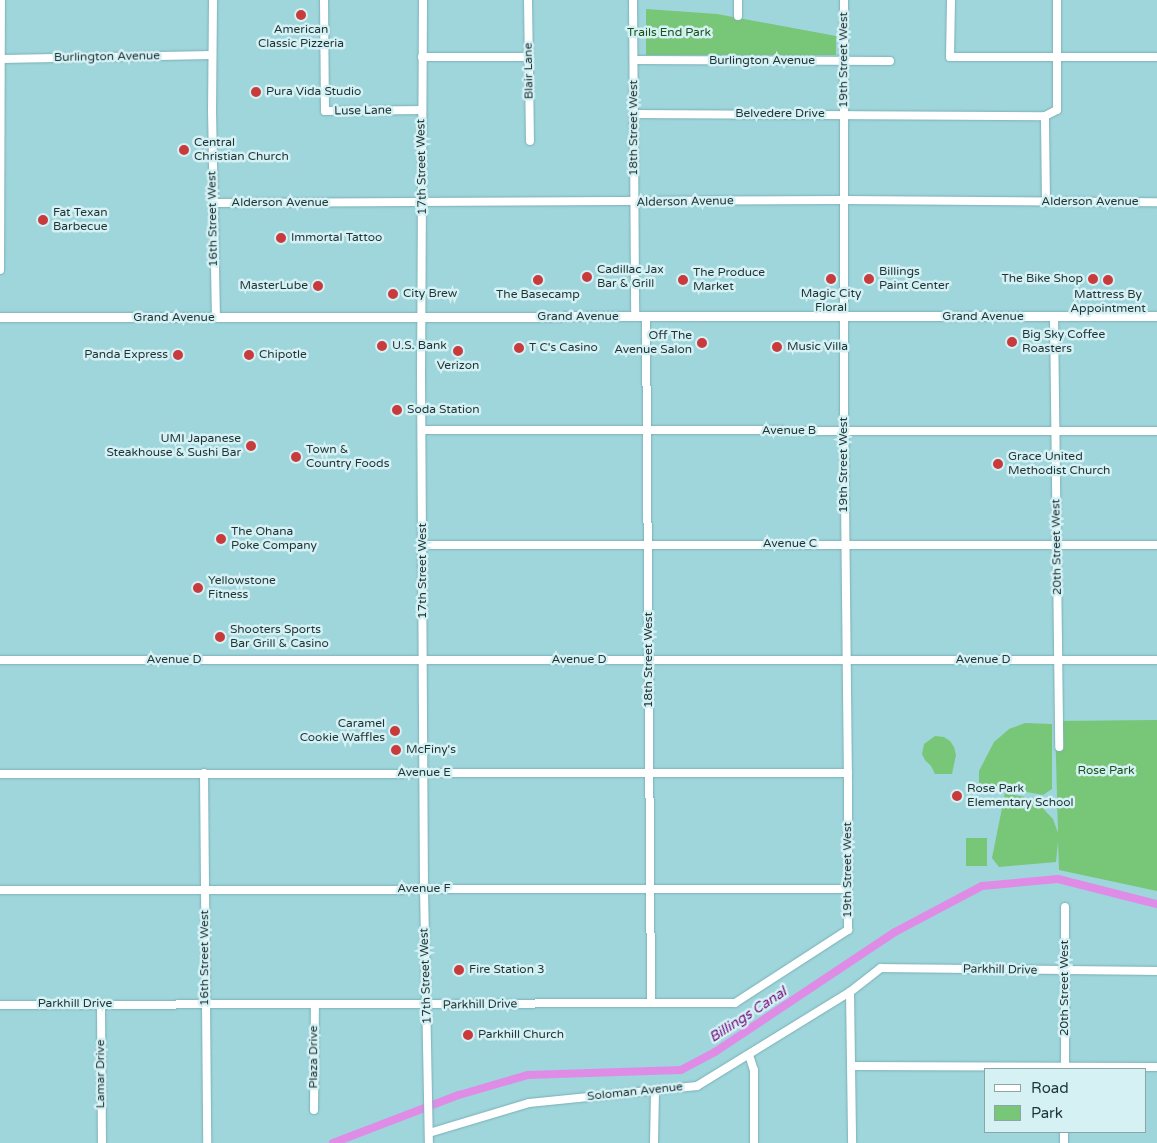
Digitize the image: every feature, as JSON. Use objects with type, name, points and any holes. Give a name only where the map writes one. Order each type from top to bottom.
[{"type":"main road","name":"Grand Avenue","points":[[0,317],[1157,316]]},
{"type":"street","points":[[0,270],[1,0]]},
{"type":"street","name":"16th Street West","points":[[213,0],[213,203],[216,318]]},
{"type":"street","name":"Luse Lane","points":[[324,0],[325,111],[422,110]]},
{"type":"street","name":"17th Street West","points":[[423,0],[424,888],[428,1006],[429,1143]]},
{"type":"street","name":"Blair Lane","points":[[528,0],[530,141]]},
{"type":"street","name":"18th Street West","points":[[633,0],[635,317]]},
{"type":"street","points":[[738,0],[738,16]]},
{"type":"street","name":"19th Street West","points":[[844,0],[844,431],[848,930]]},
{"type":"street","points":[[951,0],[950,57],[1157,57]]},
{"type":"street","points":[[1046,202],[1045,116],[1057,110],[1056,0]]},
{"type":"street","name":"Burlington Avenue","points":[[2,58],[212,55]]},
{"type":"street","points":[[422,57],[528,57]]},
{"type":"street","name":"Burlington Avenue","points":[[634,60],[890,60]]},
{"type":"street","name":"Belvedere Drive","points":[[635,114],[1045,116]]},
{"type":"street","name":"Alderson Avenue","points":[[213,203],[633,203],[845,200],[1157,202]]},
{"type":"street","name":"18th Street West","points":[[646,317],[651,1004]]},
{"type":"street","name":"20th Street West","points":[[1054,317],[1059,747]]},
{"type":"street","name":"Avenue B","points":[[422,430],[1157,430]]},
{"type":"street","name":"Avenue C","points":[[423,545],[845,543],[1157,545]]},
{"type":"street","name":"Avenue D","points":[[0,660],[1157,660]]},
{"type":"street","name":"16th Street West","points":[[204,773],[207,1143]]},
{"type":"street","name":"Avenue E","points":[[0,774],[848,773]]},
{"type":"street","name":"Avenue F","points":[[0,890],[205,888],[848,889]]},
{"type":"street","name":"20th Street West","points":[[1065,908],[1065,1068]]},
{"type":"street","name":"Parkhill Drive","points":[[0,1004],[428,1006],[735,1004],[848,930]]},
{"type":"street","name":"Parkhill Drive","points":[[850,992],[881,968],[1157,971]]},
{"type":"street","points":[[850,992],[852,1143]]},
{"type":"street","name":"Soloman Avenue","points":[[429,1133],[529,1103],[697,1086],[850,992]]},
{"type":"street","name":"Lamar Drive","points":[[101,1004],[102,1143]]},
{"type":"street","name":"Plaza Drive","points":[[314,1110],[315,1004]]},
{"type":"street","points":[[750,1055],[754,1070],[754,1143]]},
{"type":"street","points":[[851,1066],[1157,1067]]},
{"type":"street","points":[[654,1143],[655,1090]]},
{"type":"green space","name":"Trails End Park","points":[[646,9],[717,14],[836,36],[836,55],[646,55]]},
{"type":"green space","name":"Rose Park","points":[[1157,720],[1157,891],[1059,870],[1058,842],[1056,862],[999,867],[992,858],[1005,793],[1034,799],[1053,819],[1058,833],[1055,721]]},
{"type":"green space","points":[[1025,723],[1052,724],[1052,789],[1043,795],[979,783],[979,771],[994,742],[1009,729]]},
{"type":"green space","points":[[935,736],[944,737],[954,747],[956,755],[952,774],[935,774],[922,754],[924,744]]},
{"type":"green space","points":[[966,838],[987,838],[987,866],[966,866]]},
{"type":"waterway","name":"Billings Canal","points":[[333,1143],[459,1095],[528,1075],[681,1070],[715,1052],[895,932],[982,886],[1058,879],[1157,904]]},
{"type":"place","name":"American Classic Pizzeria","points":[[301,15]]},
{"type":"place","name":"Pura Vida Studio","points":[[256,92]]},
{"type":"place","name":"Central Christian Church","points":[[184,150]]},
{"type":"place","name":"Fat Texan Barbecue","points":[[43,220]]},
{"type":"place","name":"Immortal Tattoo","points":[[281,238]]},
{"type":"place","name":"Cadillac Jax Bar & Grill","points":[[587,277]]},
{"type":"place","name":"Magic City Floral","points":[[831,279]]},
{"type":"place","name":"Billings Paint Center","points":[[869,279]]},
{"type":"place","name":"The Bike Shop","points":[[1093,279]]},
{"type":"place","name":"The Basecamp","points":[[538,280]]},
{"type":"place","name":"The Produce Market","points":[[683,280]]},
{"type":"place","name":"Mattress By Appointment","points":[[1108,280]]},
{"type":"place","name":"MasterLube","points":[[318,286]]},
{"type":"place","name":"City Brew","points":[[393,294]]},
{"type":"place","name":"Big Sky Coffee Roasters","points":[[1012,342]]},
{"type":"place","name":"Off The Avenue Salon","points":[[702,343]]},
{"type":"place","name":"U.S. Bank","points":[[382,346]]},
{"type":"place","name":"Music Villa","points":[[777,347]]},
{"type":"place","name":"T C's Casino","points":[[519,348]]},
{"type":"place","name":"Verizon","points":[[458,351]]},
{"type":"place","name":"Panda Express","points":[[178,355]]},
{"type":"place","name":"Chipotle","points":[[249,355]]},
{"type":"place","name":"Soda Station","points":[[397,410]]},
{"type":"place","name":"UMI Japanese Steakhouse & Sushi Bar","points":[[251,446]]},
{"type":"place","name":"Town & Country Foods","points":[[296,457]]},
{"type":"place","name":"Grace United Methodist Church","points":[[998,464]]},
{"type":"place","name":"The Ohana Poke Company","points":[[221,539]]},
{"type":"place","name":"Yellowstone Fitness","points":[[198,588]]},
{"type":"place","name":"Shooters Sports Bar Grill & Casino","points":[[220,637]]},
{"type":"place","name":"Caramel Cookie Waffles","points":[[395,731]]},
{"type":"place","name":"McFiny's","points":[[396,750]]},
{"type":"place","name":"Rose Park Elementary School","points":[[957,796]]},
{"type":"place","name":"Fire Station 3","points":[[459,970]]},
{"type":"place","name":"Parkhill Church","points":[[468,1035]]}]
